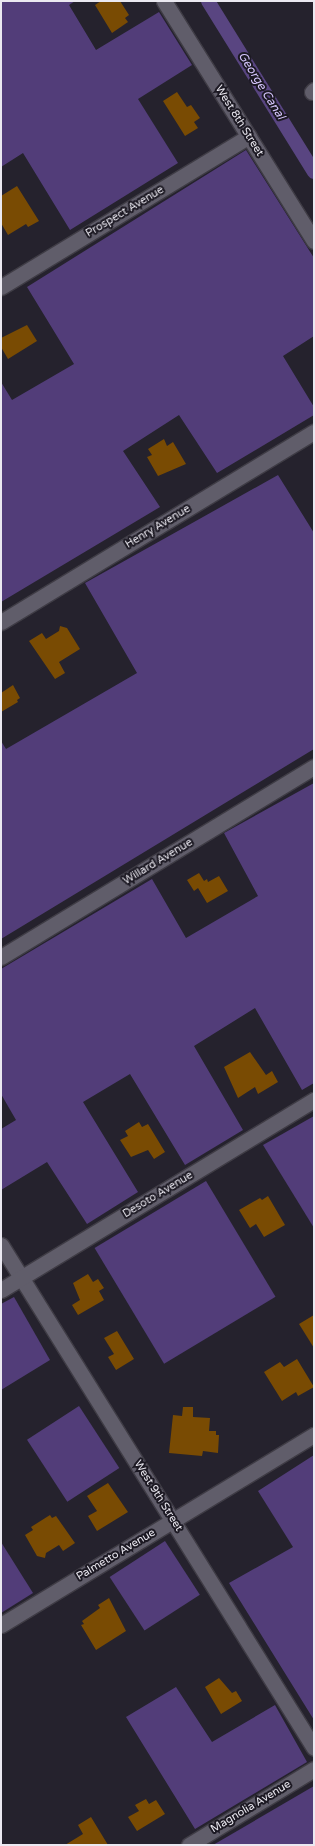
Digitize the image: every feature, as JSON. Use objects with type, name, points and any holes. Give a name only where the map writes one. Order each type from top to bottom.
[{"type":"street","name":"West 8th Street","points":[[164,1],[314,241]]},
{"type":"street","name":"Prospect Avenue","points":[[1,287],[249,136]]},
{"type":"street","name":"Henry Avenue","points":[[1,622],[314,432]]},
{"type":"street","name":"Willard Avenue","points":[[1,957],[314,767]]},
{"type":"street","name":"Desoto Avenue","points":[[1,1290],[314,1100]]},
{"type":"street","name":"West 9th Street","points":[[1,1245],[314,1748]]},
{"type":"street","name":"Palmetto Avenue","points":[[1,1625],[314,1435]]},
{"type":"street","name":"Magnolia Avenue","points":[[189,1845],[314,1769]]},
{"type":"shaded area","points":[[1,1],[75,1],[69,5],[96,50],[159,12],[192,65],[138,99],[178,163],[70,230],[23,153],[1,167]]},
{"type":"shaded area","points":[[246,150],[314,258],[314,336],[283,356],[314,407],[314,415],[217,473],[179,415],[123,451],[160,507],[1,602],[1,382],[12,400],[74,364],[27,287]]},
{"type":"shaded area","points":[[278,475],[314,533],[314,749],[1,939],[1,741],[6,749],[137,673],[85,583]]},
{"type":"shaded area","points":[[314,783],[314,1083],[302,1090],[255,1008],[194,1046],[243,1130],[185,1165],[130,1074],[83,1102],[138,1192],[87,1224],[47,1162],[1,1190],[1,1129],[16,1120],[1,1094],[1,969],[152,879],[186,938],[258,896],[224,833]]},
{"type":"shaded area","points":[[314,1116],[314,1228],[263,1145]]},
{"type":"shaded area","points":[[206,1181],[276,1297],[164,1364],[95,1248]]},
{"type":"shaded area","points":[[14,1297],[50,1360],[1,1390],[1,1304]]},
{"type":"shaded area","points":[[79,1406],[119,1468],[67,1502],[27,1440]]},
{"type":"shaded area","points":[[314,1455],[314,1720],[229,1583],[293,1547],[258,1491]]},
{"type":"shaded area","points":[[165,1541],[200,1595],[145,1631],[110,1577]]},
{"type":"shaded area","points":[[1,1542],[33,1593],[1,1613]]},
{"type":"shaded area","points":[[176,1687],[212,1742],[275,1705],[307,1762],[195,1829],[126,1717]]},
{"type":"shaded area","points":[[314,1786],[314,1845],[213,1845]]},
{"type":"building","points":[[101,1],[120,1],[129,15],[125,18],[128,22],[112,33],[95,5]]},
{"type":"building","points":[[177,92],[187,107],[191,105],[200,118],[194,122],[198,128],[185,136],[163,101]]},
{"type":"building","points":[[17,186],[39,221],[28,227],[26,224],[8,235],[1,223],[1,196]]},
{"type":"building","points":[[27,325],[37,341],[8,359],[1,347],[1,338]]},
{"type":"building","points":[[164,439],[167,446],[173,442],[186,464],[158,476],[147,457],[152,455],[148,449]]},
{"type":"building","points":[[60,626],[67,628],[80,649],[59,662],[65,673],[55,679],[29,641],[42,633],[46,639],[59,631]]},
{"type":"building","points":[[13,685],[20,698],[17,700],[18,702],[1,712],[1,693]]},
{"type":"building","points":[[199,873],[204,881],[207,879],[208,882],[219,876],[228,891],[207,903],[198,888],[194,891],[187,880]]},
{"type":"building","points":[[250,1052],[266,1075],[272,1071],[278,1082],[258,1094],[255,1087],[238,1098],[224,1067]]},
{"type":"building","points":[[139,1122],[142,1127],[148,1124],[165,1152],[154,1159],[148,1150],[131,1157],[120,1140],[128,1136],[125,1131]]},
{"type":"building","points":[[268,1196],[285,1225],[264,1237],[256,1224],[250,1228],[239,1210],[260,1198],[262,1200]]},
{"type":"building","points":[[88,1274],[93,1282],[98,1279],[104,1288],[99,1291],[104,1300],[78,1315],[72,1305],[80,1300],[73,1283]]},
{"type":"building","points":[[314,1315],[314,1348],[299,1324]]},
{"type":"building","points":[[117,1331],[134,1359],[116,1370],[108,1357],[114,1354],[104,1338]]},
{"type":"building","points":[[297,1359],[314,1387],[298,1396],[296,1392],[282,1401],[264,1372],[280,1362],[284,1367]]},
{"type":"building","points":[[183,1407],[193,1407],[193,1417],[210,1418],[209,1431],[216,1431],[216,1435],[219,1435],[218,1453],[203,1451],[202,1456],[169,1453],[173,1415],[182,1416]]},
{"type":"building","points":[[108,1483],[128,1512],[97,1531],[88,1516],[97,1511],[87,1496]]},
{"type":"building","points":[[50,1515],[52,1518],[56,1516],[75,1543],[63,1551],[59,1545],[46,1553],[45,1558],[37,1556],[25,1535],[33,1530],[31,1527]]},
{"type":"building","points":[[109,1598],[126,1631],[96,1650],[81,1625],[84,1624],[82,1621],[100,1608],[98,1605]]},
{"type":"building","points":[[219,1678],[232,1693],[236,1691],[242,1701],[221,1714],[205,1687]]},
{"type":"building","points":[[146,1799],[149,1804],[156,1800],[165,1814],[137,1831],[128,1817],[139,1811],[135,1805]]},
{"type":"building","points":[[91,1817],[108,1845],[65,1845],[83,1834],[78,1825]]},
{"type":"waterway","name":"George Canal","points":[[208,1],[314,172]]}]
